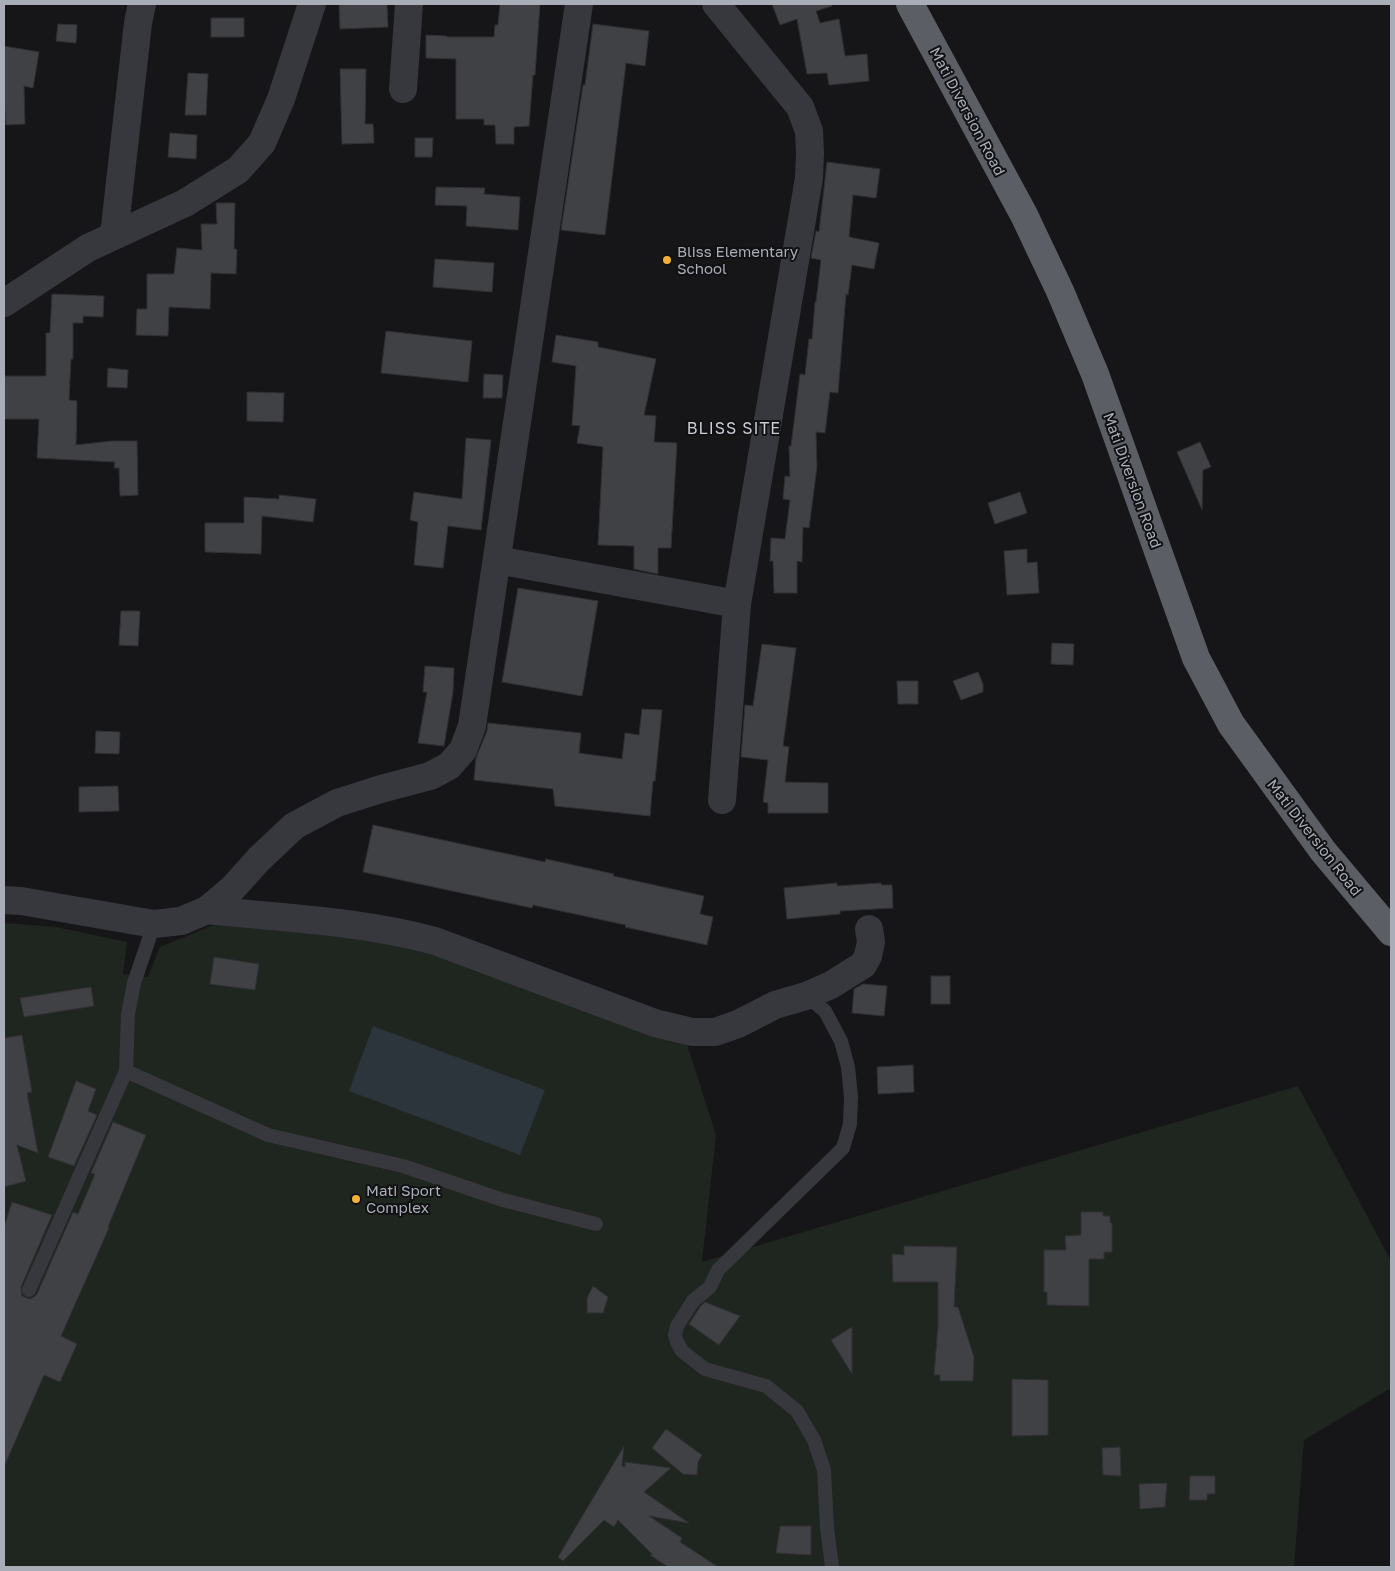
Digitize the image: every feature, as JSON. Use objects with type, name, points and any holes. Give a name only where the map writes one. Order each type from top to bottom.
[{"type":"highway","name":"Mati Diversion Road","points":[[910,4],[1019,206],[1060,291],[1095,374],[1196,658],[1230,724],[1323,851],[1391,932]]},
{"type":"street","points":[[114,235],[138,23],[142,4]]},
{"type":"street","points":[[4,303],[88,248],[185,203],[238,170],[262,142],[281,100],[312,4]]},
{"type":"street","points":[[403,89],[409,4]]},
{"type":"street","points":[[4,900],[21,901],[154,924],[181,921],[207,910],[232,889],[260,858],[294,826],[337,803],[430,776],[449,766],[463,750],[472,726],[579,4]]},
{"type":"street","points":[[716,4],[800,107],[809,131],[810,153],[809,178],[738,604],[722,800]]},
{"type":"street","points":[[497,560],[738,604]]},
{"type":"street","points":[[207,910],[405,933],[435,941],[655,1022],[692,1032],[715,1032],[738,1024],[775,1005],[806,996],[831,985],[863,965],[868,956],[871,942],[869,929]]},
{"type":"lane","points":[[29,1290],[126,1070],[128,1014],[134,983],[154,924]]},
{"type":"lane","points":[[806,996],[825,1011],[840,1041],[848,1067],[851,1097],[850,1124],[843,1148],[718,1270],[710,1287],[693,1301],[677,1326],[675,1335],[682,1351],[705,1369],[766,1386],[798,1411],[814,1440],[824,1470],[826,1528],[832,1567]]},
{"type":"lane","points":[[126,1070],[268,1135],[403,1166],[503,1200],[596,1224]]},
{"type":"shaded area","points":[[221,922],[399,943],[685,1038],[716,1135],[702,1262],[1298,1086],[1391,1261],[1391,1388],[1304,1440],[1294,1567],[4,1567],[4,923],[56,927],[127,942],[123,974],[148,977],[160,947]]},
{"type":"shaded area","points":[[373,1026],[545,1090],[520,1155],[349,1091]]},
{"type":"building","points":[[339,4],[387,4],[388,27],[340,29]]},
{"type":"building","points":[[500,4],[540,4],[529,126],[514,127],[514,144],[496,144],[495,125],[484,125],[484,119],[456,119],[456,59],[426,58],[426,35],[494,37],[495,25],[498,25]]},
{"type":"building","points":[[772,4],[831,4],[832,6],[816,11],[820,23],[839,19],[845,56],[867,54],[869,81],[829,85],[827,73],[807,74],[797,19],[780,25]]},
{"type":"building","points":[[211,18],[244,18],[244,37],[211,37]]},
{"type":"building","points":[[58,24],[77,25],[76,43],[56,41]]},
{"type":"building","points":[[593,24],[649,31],[645,66],[626,63],[605,235],[561,230]]},
{"type":"building","points":[[4,46],[39,52],[33,88],[24,86],[25,124],[6,125]]},
{"type":"building","points":[[340,69],[366,69],[365,124],[373,124],[374,143],[342,144]]},
{"type":"building","points":[[188,73],[208,74],[206,115],[185,115]]},
{"type":"building","points":[[170,133],[197,135],[196,159],[168,157]]},
{"type":"building","points":[[415,138],[433,138],[432,157],[415,157]]},
{"type":"building","points":[[827,162],[880,169],[876,198],[853,195],[849,237],[879,243],[874,269],[852,265],[848,295],[846,294],[838,393],[830,392],[825,433],[816,432],[817,467],[809,528],[803,527],[802,562],[797,561],[797,593],[774,593],[773,561],[770,561],[771,538],[785,539],[790,500],[783,499],[785,476],[790,477],[789,446],[791,446],[800,374],[805,375],[809,339],[812,339],[821,260],[811,258],[816,231],[819,232]]},
{"type":"building","points":[[436,187],[485,188],[484,194],[520,197],[518,230],[466,226],[467,206],[435,205]]},
{"type":"building","points":[[216,203],[235,203],[234,249],[237,249],[236,274],[211,273],[210,309],[169,307],[168,336],[136,335],[137,309],[147,309],[147,274],[174,274],[177,248],[202,250],[201,224],[217,224]]},
{"type":"building","points":[[435,259],[494,263],[492,292],[433,287]]},
{"type":"building","points":[[52,294],[104,296],[103,317],[83,316],[83,323],[73,323],[73,359],[71,359],[69,400],[77,401],[76,445],[112,441],[137,441],[138,495],[120,496],[119,468],[114,468],[115,462],[37,458],[39,419],[4,419],[4,376],[46,376],[46,333],[50,333]]},
{"type":"building","points":[[386,331],[472,341],[468,382],[381,373]]},
{"type":"building","points":[[556,335],[598,342],[598,347],[656,359],[644,415],[656,416],[654,442],[677,443],[671,548],[658,548],[658,574],[634,569],[634,546],[598,545],[603,447],[577,443],[580,426],[572,425],[576,366],[552,362]]},
{"type":"building","points":[[108,368],[128,370],[127,388],[107,387]]},
{"type":"building","points":[[484,374],[503,375],[502,398],[483,398]]},
{"type":"building","points":[[247,392],[284,393],[283,422],[247,421]]},
{"type":"building","points":[[466,438],[491,440],[481,530],[448,526],[443,568],[414,565],[418,522],[410,520],[414,492],[462,499]]},
{"type":"building","points":[[1200,442],[1211,467],[1203,470],[1202,510],[1177,452]]},
{"type":"building","points":[[1020,492],[1027,513],[995,524],[988,503]]},
{"type":"building","points":[[279,495],[316,499],[313,522],[262,516],[261,554],[205,552],[205,523],[244,523],[244,497],[279,499]]},
{"type":"building","points":[[1027,549],[1027,563],[1037,562],[1039,593],[1007,595],[1004,551]]},
{"type":"building","points":[[518,588],[598,601],[582,696],[502,682]]},
{"type":"building","points":[[121,611],[140,611],[138,646],[119,645]]},
{"type":"building","points":[[1052,643],[1074,644],[1073,665],[1051,664]]},
{"type":"building","points":[[762,644],[796,648],[783,746],[789,747],[785,782],[828,783],[828,813],[768,813],[768,803],[763,802],[768,760],[741,757],[745,705],[753,706]]},
{"type":"building","points":[[425,666],[454,668],[453,692],[444,746],[418,743],[427,692],[423,692]]},
{"type":"building","points":[[978,672],[983,684],[983,692],[961,700],[953,681]]},
{"type":"building","points":[[897,681],[918,681],[918,704],[898,704]]},
{"type":"building","points":[[642,709],[662,710],[650,816],[555,806],[553,789],[474,780],[476,758],[487,731],[488,723],[581,733],[579,753],[622,759],[625,733],[639,735]]},
{"type":"building","points":[[96,731],[120,732],[119,754],[95,753]]},
{"type":"building","points":[[118,786],[119,811],[79,812],[79,787]]},
{"type":"building","points":[[373,825],[545,862],[546,859],[704,896],[700,914],[713,917],[707,945],[533,905],[532,908],[363,872]]},
{"type":"building","points":[[837,883],[837,886],[881,883],[881,885],[892,885],[893,908],[840,911],[840,914],[787,919],[784,888]]},
{"type":"building","points":[[214,957],[259,964],[255,990],[210,984]]},
{"type":"building","points":[[931,976],[950,976],[950,1004],[931,1004]]},
{"type":"building","points":[[863,984],[887,986],[884,1016],[852,1013],[854,989]]},
{"type":"building","points":[[91,987],[94,1006],[24,1017],[20,998]]},
{"type":"building","points":[[22,1035],[32,1092],[27,1093],[38,1153],[17,1145],[26,1181],[4,1187],[4,1038]]},
{"type":"building","points":[[913,1065],[914,1092],[878,1094],[877,1067]]},
{"type":"building","points":[[76,1081],[96,1089],[88,1111],[97,1115],[74,1166],[48,1157]]},
{"type":"building","points":[[113,1122],[146,1135],[109,1228],[61,1336],[77,1344],[60,1382],[44,1375],[4,1467],[4,1227],[12,1202],[52,1215],[21,1287],[22,1296],[29,1299],[37,1294],[73,1212],[78,1214],[95,1174],[91,1173]]},
{"type":"building","points":[[1081,1212],[1103,1212],[1103,1216],[1110,1216],[1110,1223],[1112,1223],[1112,1252],[1104,1252],[1104,1259],[1089,1259],[1089,1306],[1047,1305],[1047,1292],[1044,1292],[1044,1250],[1066,1250],[1065,1236],[1081,1235]]},
{"type":"building","points":[[904,1246],[957,1247],[954,1307],[958,1307],[974,1357],[973,1381],[940,1381],[940,1375],[934,1375],[938,1325],[938,1282],[893,1282],[892,1254],[904,1255]]},
{"type":"building","points":[[593,1286],[608,1297],[603,1313],[587,1313],[587,1298]]},
{"type":"building","points":[[705,1302],[740,1316],[719,1345],[689,1324]]},
{"type":"building","points":[[852,1327],[852,1374],[831,1340]]},
{"type":"building","points":[[1012,1379],[1048,1380],[1048,1435],[1012,1436]]},
{"type":"building","points":[[666,1429],[702,1455],[698,1462],[697,1475],[683,1474],[652,1448]]},
{"type":"building","points":[[624,1446],[622,1466],[625,1467],[625,1462],[671,1468],[644,1492],[689,1523],[649,1516],[682,1538],[680,1542],[718,1567],[668,1567],[650,1555],[652,1554],[618,1520],[614,1527],[604,1520],[563,1561],[558,1557]]},
{"type":"building","points":[[1120,1447],[1121,1476],[1103,1475],[1102,1448]]},
{"type":"building","points":[[1190,1476],[1215,1476],[1215,1494],[1207,1494],[1207,1500],[1189,1500]]},
{"type":"building","points":[[1167,1483],[1165,1507],[1140,1509],[1139,1484]]},
{"type":"building","points":[[780,1526],[811,1526],[811,1555],[776,1553]]},
{"type":"place","name":"Bliss Elementary School","points":[[667,260]]},
{"type":"place","name":"Mati Sport Complex","points":[[356,1199]]},
{"type":"district","name":"BLISS SITE","points":[[734,428]]}]
